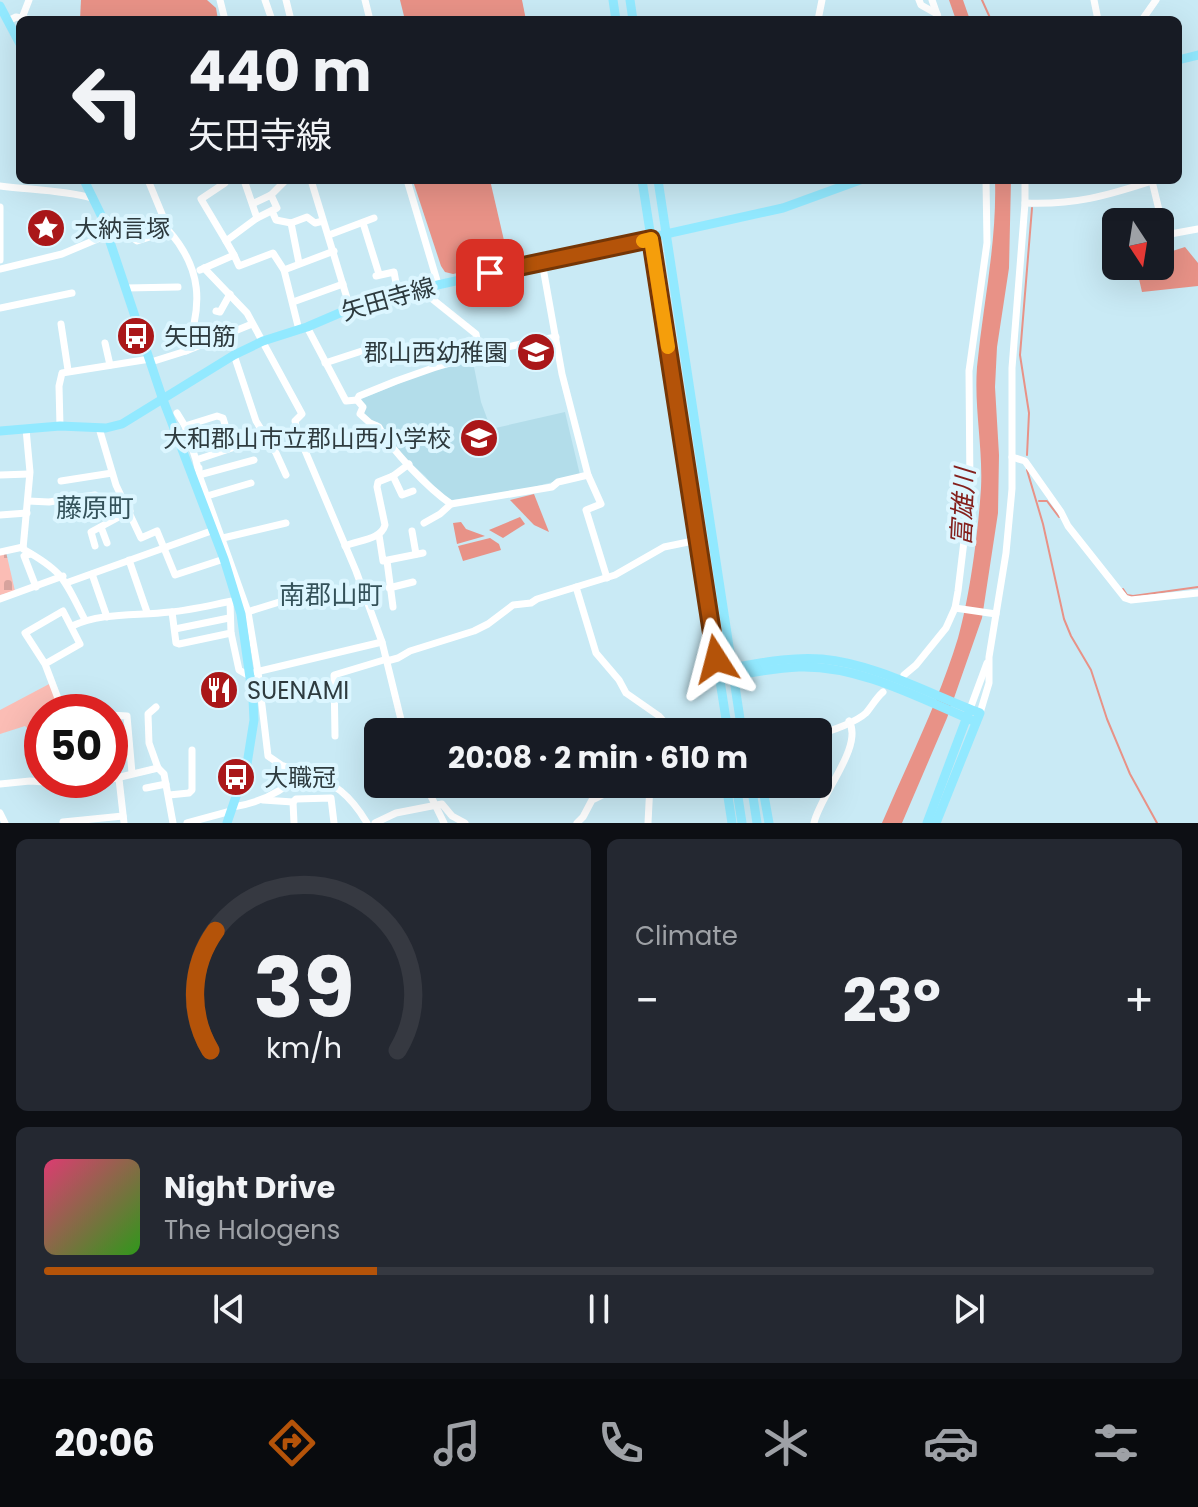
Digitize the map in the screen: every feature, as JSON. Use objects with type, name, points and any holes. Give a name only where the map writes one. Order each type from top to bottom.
[{"type":"main road","points":[[0,6],[16,36]]},
{"type":"main road","points":[[86,184],[101,215],[162,397],[197,469],[234,601],[245,613],[253,674],[254,720],[247,764],[227,823]]},
{"type":"main road","points":[[643,184],[726,718]]},
{"type":"main road","points":[[659,184],[740,718]]},
{"type":"main road","name":"矢田寺線","points":[[99,428],[122,424],[162,397],[263,341],[370,300],[783,208],[849,184]]},
{"type":"main road","points":[[0,431],[60,426],[99,428]]},
{"type":"main road","points":[[718,674],[786,659],[835,661],[874,672],[973,716]]},
{"type":"main road","points":[[927,823],[973,716]]},
{"type":"main road","points":[[936,823],[973,716]]},
{"type":"main road","points":[[728,798],[732,823]]},
{"type":"main road","points":[[738,798],[742,823]]},
{"type":"main road","points":[[753,798],[757,823]]},
{"type":"main road","points":[[765,798],[769,823]]},
{"type":"street","points":[[919,0],[937,16]]},
{"type":"street","points":[[8,21],[16,19]]},
{"type":"street","points":[[150,184],[169,231],[195,272],[197,299],[186,351]]},
{"type":"street","points":[[224,184],[201,199],[239,266],[273,253],[284,270],[303,328],[346,401],[357,400],[359,396],[411,374],[556,337]]},
{"type":"street","points":[[246,184],[257,218]]},
{"type":"street","points":[[254,203],[271,195],[282,184]]},
{"type":"street","points":[[312,184],[350,308]]},
{"type":"street","points":[[408,184],[433,286],[431,298],[476,334],[480,355]]},
{"type":"street","points":[[904,675],[946,628],[955,608],[970,491],[969,371],[987,243],[986,184]]},
{"type":"street","points":[[973,716],[989,683],[992,613],[1006,553],[1012,457],[1012,368],[1025,184]]},
{"type":"street","points":[[1025,203],[1057,205],[1096,200],[1144,184]]},
{"type":"street","points":[[1154,184],[1165,235],[1198,229]]},
{"type":"street","points":[[0,186],[65,191],[92,198]]},
{"type":"street","points":[[226,241],[257,218],[277,208],[271,195]]},
{"type":"street","points":[[0,207],[0,260]]},
{"type":"street","points":[[272,211],[276,220],[291,223],[307,217],[315,223],[323,221]]},
{"type":"street","points":[[101,215],[137,241],[169,231]]},
{"type":"street","points":[[329,235],[374,218]]},
{"type":"street","points":[[291,223],[299,263]]},
{"type":"street","points":[[363,223],[377,275],[394,272],[398,294]]},
{"type":"street","points":[[0,269],[62,254],[107,235]]},
{"type":"street","points":[[357,243],[369,239]]},
{"type":"street","points":[[284,270],[334,251]]},
{"type":"street","points":[[195,272],[234,255]]},
{"type":"street","points":[[542,262],[562,374],[588,475],[601,504],[586,510],[607,578]]},
{"type":"street","points":[[204,268],[247,313],[302,414],[295,421],[298,434],[382,642],[401,718]]},
{"type":"street","points":[[293,302],[343,284]]},
{"type":"street","points":[[126,288],[178,287]]},
{"type":"street","points":[[0,308],[72,293]]},
{"type":"street","points":[[216,311],[220,312],[230,294]]},
{"type":"street","points":[[61,324],[68,370]]},
{"type":"street","points":[[60,426],[62,373],[151,360],[186,351],[252,324]]},
{"type":"street","points":[[105,343],[110,365]]},
{"type":"street","points":[[325,363],[368,349]]},
{"type":"street","points":[[234,355],[256,421],[286,475]]},
{"type":"street","points":[[357,400],[363,407],[360,414],[379,427],[390,448],[437,495],[451,504]]},
{"type":"street","points":[[177,413],[185,426],[245,613],[318,590]]},
{"type":"street","points":[[185,426],[217,416],[223,418],[232,448],[197,469]]},
{"type":"street","points":[[99,428],[112,473],[141,538],[157,531],[175,575],[224,559]]},
{"type":"street","points":[[23,547],[29,474],[26,429]]},
{"type":"street","points":[[1012,457],[1025,461],[1076,538],[1125,598],[1131,600],[1198,593]]},
{"type":"street","points":[[197,469],[254,460]]},
{"type":"street","points":[[409,464],[378,482],[385,525],[379,535],[383,561],[420,554],[412,531]]},
{"type":"street","points":[[61,481],[112,473]]},
{"type":"street","points":[[0,475],[29,474]]},
{"type":"street","points":[[424,523],[451,504],[552,487],[558,482],[588,475]]},
{"type":"street","points":[[393,476],[402,495],[413,491]]},
{"type":"street","points":[[207,496],[251,483]]},
{"type":"street","points":[[28,501],[49,502],[95,495]]},
{"type":"street","points":[[95,546],[91,532],[130,511]]},
{"type":"street","points":[[0,515],[27,513]]},
{"type":"street","points":[[223,538],[286,523]]},
{"type":"street","points":[[101,527],[107,543]]},
{"type":"street","points":[[0,599],[92,574],[214,530]]},
{"type":"street","points":[[345,546],[379,535]]},
{"type":"street","points":[[335,736],[334,675],[398,658],[410,651],[474,631],[513,605],[531,603],[607,578],[664,547],[698,540]]},
{"type":"street","points":[[0,552],[23,547]]},
{"type":"street","points":[[23,547],[53,566],[85,620]]},
{"type":"street","points":[[31,554],[24,556],[36,587]]},
{"type":"street","points":[[129,560],[147,612]]},
{"type":"street","points":[[387,561],[393,607]]},
{"type":"street","points":[[92,574],[107,617]]},
{"type":"street","points":[[389,588],[413,582]]},
{"type":"street","points":[[576,587],[596,653],[626,693],[661,718]]},
{"type":"street","points":[[72,626],[85,620],[172,612],[234,601],[229,618],[239,670],[253,674],[382,642]]},
{"type":"street","points":[[955,608],[992,613]]},
{"type":"street","points":[[45,664],[80,644],[63,611],[25,633],[45,664],[56,694]]},
{"type":"street","points":[[172,612],[176,643],[231,633]]},
{"type":"street","points":[[175,629],[229,618]]},
{"type":"street","points":[[253,674],[268,756],[281,765],[324,778],[333,784],[357,806],[367,823]]},
{"type":"street","points":[[832,730],[864,715],[883,692]]},
{"type":"street","points":[[156,707],[148,714],[149,743],[158,768],[164,774],[173,823]]},
{"type":"street","points":[[814,823],[822,798],[844,766],[854,730],[849,721]]},
{"type":"street","points":[[128,727],[132,773]]},
{"type":"street","points":[[169,795],[192,790],[192,750]]},
{"type":"street","points":[[128,775],[158,768]]},
{"type":"street","points":[[187,823],[260,800],[303,773]]},
{"type":"street","points":[[0,784],[24,782]]},
{"type":"street","points":[[146,788],[166,784]]},
{"type":"street","points":[[63,822],[124,820],[121,798]]},
{"type":"street","points":[[260,800],[293,802],[296,799],[331,798],[334,823]]},
{"type":"street","points":[[432,798],[444,823]]},
{"type":"street","points":[[577,823],[596,798]]},
{"type":"street","points":[[648,823],[649,798]]},
{"type":"street","points":[[293,802],[294,823]]},
{"type":"street","points":[[375,823],[396,813],[442,804],[452,816],[465,823]]},
{"type":"street","points":[[0,813],[5,823]]},
{"type":"shaded area","points":[[81,0],[207,0],[216,8],[217,16],[80,16]]},
{"type":"shaded area","points":[[400,0],[522,0],[525,16],[404,16]]},
{"type":"shaded area","points":[[949,0],[963,0],[969,16],[955,16]]},
{"type":"shaded area","points":[[414,184],[491,184],[509,262],[453,274],[445,272]]},
{"type":"shaded area","points":[[995,184],[1011,184],[1009,268],[997,347],[995,387],[998,513],[982,618],[947,718],[902,823],[882,823],[950,662],[970,584],[981,488],[977,367]]},
{"type":"shaded area","points":[[1185,247],[1198,263],[1198,286],[1142,292],[1139,280],[1174,280],[1174,251]]},
{"type":"shaded area","name":"大和郡山市立郡山西小学校","points":[[473,362],[481,402],[491,429],[565,412],[580,475],[518,491],[451,500],[438,492],[392,447],[378,422],[370,421],[361,412],[359,400],[427,372]]},
{"type":"shaded area","points":[[534,494],[549,532],[534,525],[510,500]]},
{"type":"shaded area","points":[[520,517],[525,524],[503,538],[489,530]]},
{"type":"shaded area","points":[[461,522],[466,529],[485,536],[457,544],[453,523]]},
{"type":"shaded area","points":[[490,538],[499,544],[501,550],[463,561],[458,546]]},
{"type":"green space","points":[[6,552],[15,591],[0,595],[0,553]]},
{"type":"green space","points":[[51,683],[55,694],[30,694]]},
{"type":"green space","points":[[24,697],[24,726],[0,734],[0,710]]},
{"type":"waterway","points":[[982,0],[989,16]]},
{"type":"waterway","points":[[1027,455],[1029,413],[1020,355],[1032,208]]},
{"type":"waterway","points":[[1027,470],[1043,524],[1064,619],[1091,670],[1130,774],[1157,823]]},
{"type":"waterway","points":[[1039,501],[1047,501],[1059,517]]},
{"type":"waterway","points":[[1123,589],[1127,595],[1133,596],[1198,587]]},
{"type":"slow traffic","points":[[643,241],[651,239],[668,347]]},
{"type":"place","name":"大納言塚","points":[[46,228]]},
{"type":"place","name":"矢田筋","points":[[136,336]]},
{"type":"place","name":"郡山西幼稚園","points":[[536,352]]},
{"type":"place","name":"大和郡山市立郡山西小学校","points":[[479,438]]},
{"type":"place","name":"SUENAMI","points":[[219,690]]},
{"type":"place","name":"大職冠","points":[[236,777]]},
{"type":"district","name":"藤原町","points":[[95,508]]},
{"type":"district","name":"南郡山町","points":[[331,595]]},
{"type":"route","points":[[490,273],[651,239],[716,659]]},
{"type":"water label","name":"富雄川","points":[[963,507]]}]
